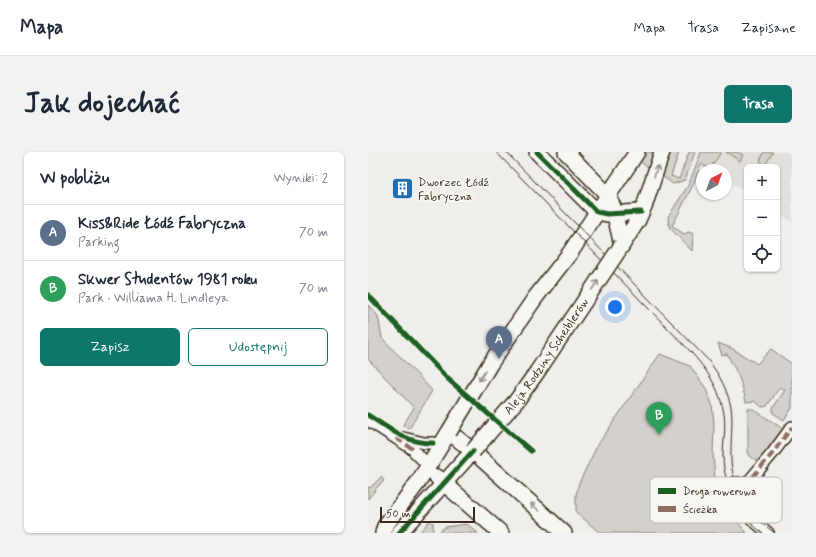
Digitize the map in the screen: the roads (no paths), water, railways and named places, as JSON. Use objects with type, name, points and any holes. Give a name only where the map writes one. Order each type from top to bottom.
[{"type":"main road","points":[[537,152],[597,212],[607,214],[641,212]]},
{"type":"main road","points":[[566,152],[587,173],[611,190],[622,245]]},
{"type":"main road","points":[[383,533],[385,526],[417,484],[426,465],[449,432],[482,375],[521,317],[564,261],[637,152]]},
{"type":"main road","name":"Aleja Rodziny Scheiblerów","points":[[399,533],[517,400],[537,372],[622,245],[641,212],[662,152]]},
{"type":"main road","points":[[449,432],[473,451],[564,533]]},
{"type":"main road","points":[[426,465],[466,503],[501,533]]},
{"type":"street","points":[[368,420],[410,447]]},
{"type":"street","points":[[753,477],[792,427]]},
{"type":"street","points":[[426,465],[409,447],[403,438],[424,443],[433,443]]},
{"type":"street","points":[[757,523],[768,533]]},
{"type":"tram line","points":[[496,152],[690,351],[706,371],[715,385],[723,409],[725,427],[723,457],[726,477]]},
{"type":"tram line","points":[[506,152],[712,365],[725,388],[731,407],[731,462],[734,477]]},
{"type":"tram line","points":[[751,523],[763,533]]},
{"type":"tram line","points":[[763,523],[775,533]]},
{"type":"place","name":"Dworzec Łódź Fabryczna","points":[[403,189]]},
{"type":"place","name":"Kiss&Ride Łódź Fabryczna","points":[[499,359]]},
{"type":"place","name":"Skwer Studentów 1981 roku","points":[[659,435]]}]
